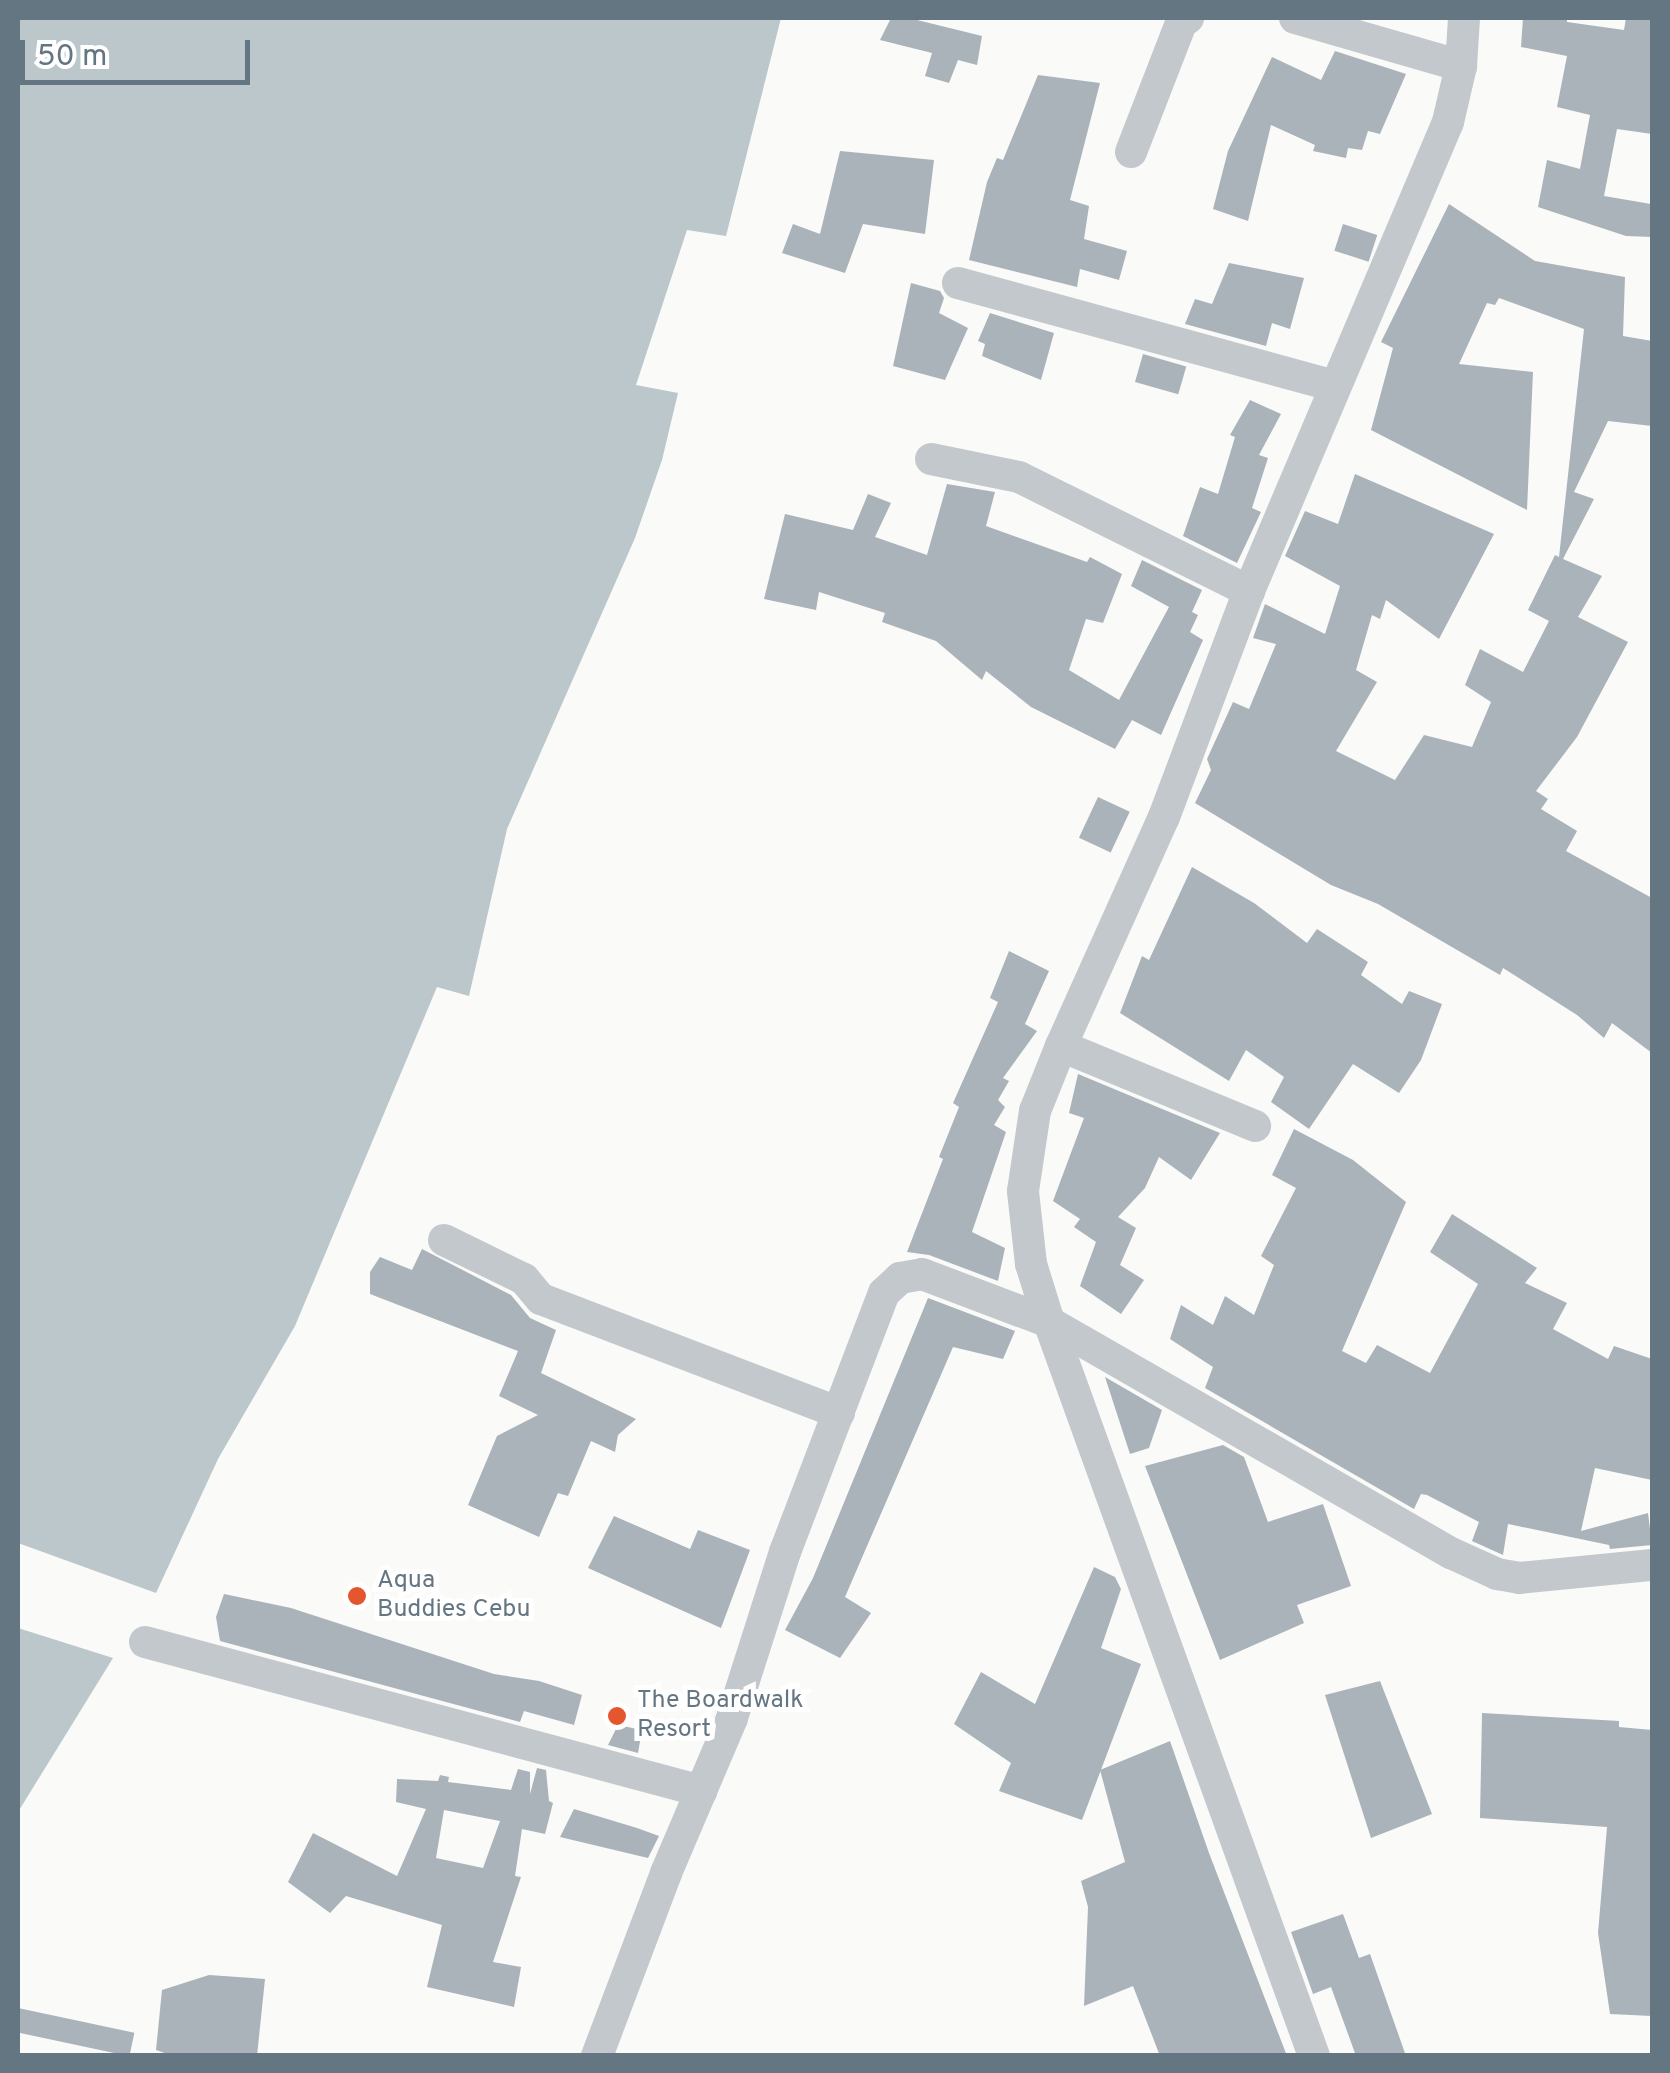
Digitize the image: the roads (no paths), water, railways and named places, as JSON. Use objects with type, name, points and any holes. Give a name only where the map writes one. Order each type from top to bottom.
[{"type":"street","points":[[1132,152],[1181,23],[1188,18]]},
{"type":"street","points":[[1295,18],[1461,66]]},
{"type":"street","points":[[1314,2056],[1049,1322],[1031,1264],[1023,1191],[1035,1111],[1164,817],[1249,590],[1448,122],[1461,66],[1464,18]]},
{"type":"street","points":[[958,283],[1335,386]]},
{"type":"street","points":[[931,459],[1019,477],[1249,590]]},
{"type":"street","points":[[1061,1046],[1255,1126]]},
{"type":"street","points":[[444,1240],[524,1279],[541,1299],[839,1413]]},
{"type":"street","points":[[596,2056],[732,1718],[785,1552],[884,1294],[900,1278],[922,1274],[1049,1322],[1434,1544],[1497,1574],[1518,1578],[1652,1565]]},
{"type":"street","points":[[144,1642],[701,1791]]},
{"type":"place","name":"Aqua Buddies Cebu","points":[[357,1596]]},
{"type":"place","name":"The Boardwalk Resort","points":[[617,1716]]}]
